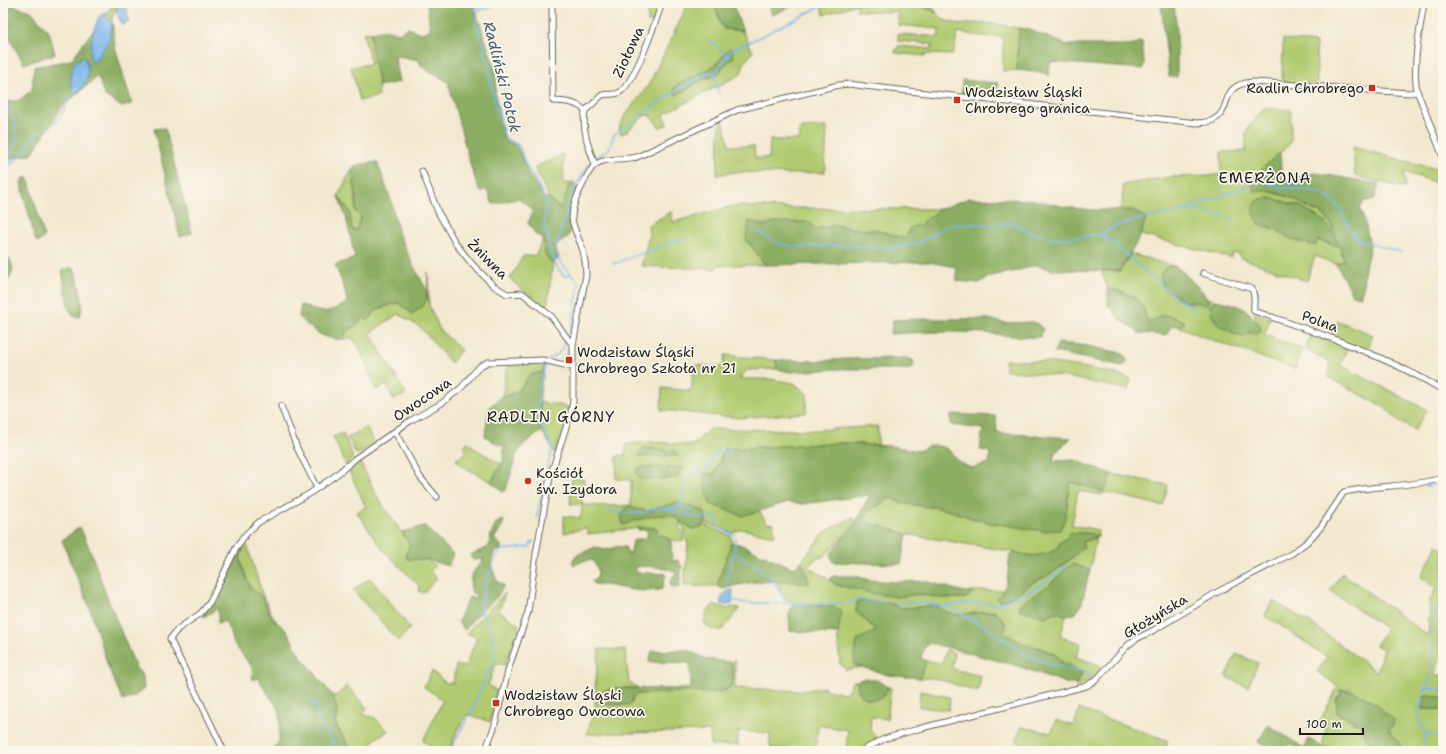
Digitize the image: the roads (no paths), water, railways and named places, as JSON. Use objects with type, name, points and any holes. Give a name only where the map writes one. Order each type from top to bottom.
[{"type":"street","points":[[552,3],[553,101],[573,103],[584,108],[584,129],[595,164]]},
{"type":"street","name":"Ziołowa","points":[[585,111],[602,95],[618,94],[624,89],[646,46],[662,3]]},
{"type":"street","points":[[1424,3],[1416,64],[1416,84],[1417,91],[1443,157]]},
{"type":"street","points":[[485,751],[494,728],[510,667],[528,612],[537,548],[550,477],[571,412],[573,401],[572,367],[574,345],[586,275],[586,264],[583,251],[573,223],[573,211],[589,171],[595,164],[607,160],[637,157],[737,110],[839,85],[850,84],[1197,123],[1207,122],[1216,118],[1222,110],[1231,90],[1244,82],[1410,93],[1417,91]]},
{"type":"street","name":"Żniwna","points":[[422,171],[438,212],[456,244],[472,264],[494,286],[507,294],[522,293],[552,317],[574,345]]},
{"type":"street","name":"Polna","points":[[1203,273],[1252,289],[1256,297],[1254,311],[1348,344],[1404,369],[1443,390]]},
{"type":"street","name":"Owocowa","points":[[224,751],[170,638],[178,629],[201,613],[210,602],[236,548],[246,534],[259,522],[317,488],[336,475],[356,458],[461,388],[480,366],[488,362],[543,360],[572,367]]},
{"type":"street","points":[[281,406],[297,448],[317,488]]},
{"type":"street","points":[[395,432],[420,477],[437,497]]},
{"type":"street","name":"Głożyńska","points":[[861,751],[884,739],[918,729],[1086,686],[1096,680],[1128,645],[1136,639],[1221,590],[1291,554],[1308,542],[1321,527],[1344,492],[1364,488],[1411,485],[1443,478]]},
{"type":"water","points":[[125,5],[129,21],[122,25],[117,14],[117,8]]},
{"type":"water","points":[[103,13],[112,24],[109,40],[95,61],[91,61],[90,50],[94,28]]},
{"type":"water","points":[[84,57],[86,62],[88,72],[86,81],[76,93],[72,91],[71,71],[75,63]]},
{"type":"water","points":[[1286,176],[1296,182],[1296,185],[1285,183]]},
{"type":"water","points":[[733,590],[732,604],[721,604],[721,599],[725,594]]},
{"type":"waterway","name":"Radliński Potok","points":[[473,3],[478,10],[476,24],[484,43],[483,53],[487,59],[493,93],[505,139],[519,145],[525,163],[540,188],[546,202],[544,226],[551,253],[559,270],[565,277],[570,274]]},
{"type":"waterway","points":[[596,157],[610,147],[614,135],[663,99],[707,72],[714,73],[717,71],[731,50],[827,3]]},
{"type":"waterway","points":[[479,10],[493,7]]},
{"type":"waterway","points":[[711,41],[728,56]]},
{"type":"waterway","points":[[714,73],[719,94]]},
{"type":"waterway","points":[[45,129],[57,120],[66,106],[69,97]]},
{"type":"waterway","points":[[10,108],[16,135],[11,153],[12,164]]},
{"type":"waterway","points":[[3,173],[27,148],[32,138],[39,131]]},
{"type":"waterway","points":[[568,337],[571,330],[579,283],[568,272],[558,258],[555,249],[575,188],[590,161]]},
{"type":"waterway","points":[[756,230],[774,242],[795,247],[832,245],[889,248],[919,243],[948,225],[972,224],[997,225],[1013,223],[1032,233],[1056,238],[1070,238],[1098,234],[1119,225],[1139,219],[1179,212],[1235,191],[1258,180],[1284,188],[1321,192],[1340,208],[1353,235],[1359,240],[1401,252]]},
{"type":"waterway","points":[[1181,211],[1195,210],[1233,218],[1234,226]]},
{"type":"waterway","points":[[1099,234],[1110,241],[1179,300],[1196,307]]},
{"type":"waterway","points":[[613,264],[675,241],[685,239]]},
{"type":"waterway","name":"Radliński Potok","points":[[546,471],[552,450],[551,444],[543,429],[538,407],[539,388],[546,364],[550,359],[559,353],[566,340]]},
{"type":"waterway","points":[[694,472],[698,473],[706,469],[715,454],[720,451],[731,451]]},
{"type":"waterway","points":[[669,509],[680,506],[685,486],[699,465]]},
{"type":"waterway","points":[[1426,486],[1438,484]]},
{"type":"waterway","name":"Radliński Potok","points":[[537,518],[541,496]]},
{"type":"waterway","points":[[680,506],[694,510]]},
{"type":"waterway","points":[[607,510],[620,513],[640,513],[656,508],[663,508],[700,518],[710,516],[715,517],[719,528],[735,535]]},
{"type":"waterway","points":[[735,539],[734,552],[770,576],[786,603]]},
{"type":"waterway","name":"Radliński Potok","points":[[451,751],[473,708],[494,657],[494,644],[490,628],[481,610],[484,589],[494,561],[501,550],[529,547],[533,541]]},
{"type":"waterway","points":[[726,583],[734,552]]},
{"type":"waterway","points":[[848,602],[863,600],[897,603],[924,603],[943,606],[975,603],[997,604],[1026,593],[1050,579],[1067,566]]},
{"type":"waterway","points":[[1432,637],[1435,614],[1443,599]]},
{"type":"waterway","points":[[733,600],[747,603],[842,603]]},
{"type":"waterway","points":[[946,607],[956,610],[987,627],[999,637],[1027,655],[1061,668],[1083,671],[1089,674],[1092,679]]},
{"type":"waterway","points":[[1425,751],[1425,734],[1418,716],[1423,694],[1431,676],[1434,653],[1432,641]]},
{"type":"waterway","points":[[1426,688],[1443,690]]},
{"type":"waterway","points":[[312,700],[318,711],[318,722],[328,733],[338,751]]},
{"type":"waterway","points":[[1425,734],[1443,736]]},
{"type":"place","name":"Radlin Chrobrego","points":[[1372,88]]},
{"type":"place","name":"Wodzisław Śląski Chrobrego granica","points":[[957,100]]},
{"type":"place","name":"Wodzisław Śląski Chrobrego Szkoła nr 21","points":[[569,360]]},
{"type":"place","name":"Kościół św. Izydora","points":[[528,481]]},
{"type":"place","name":"Wodzisław Śląski Chrobrego Owocowa","points":[[496,703]]},
{"type":"district","name":"EMERŻONA","points":[[1265,178]]},
{"type":"district","name":"RADLIN GÓRNY","points":[[551,417]]}]
